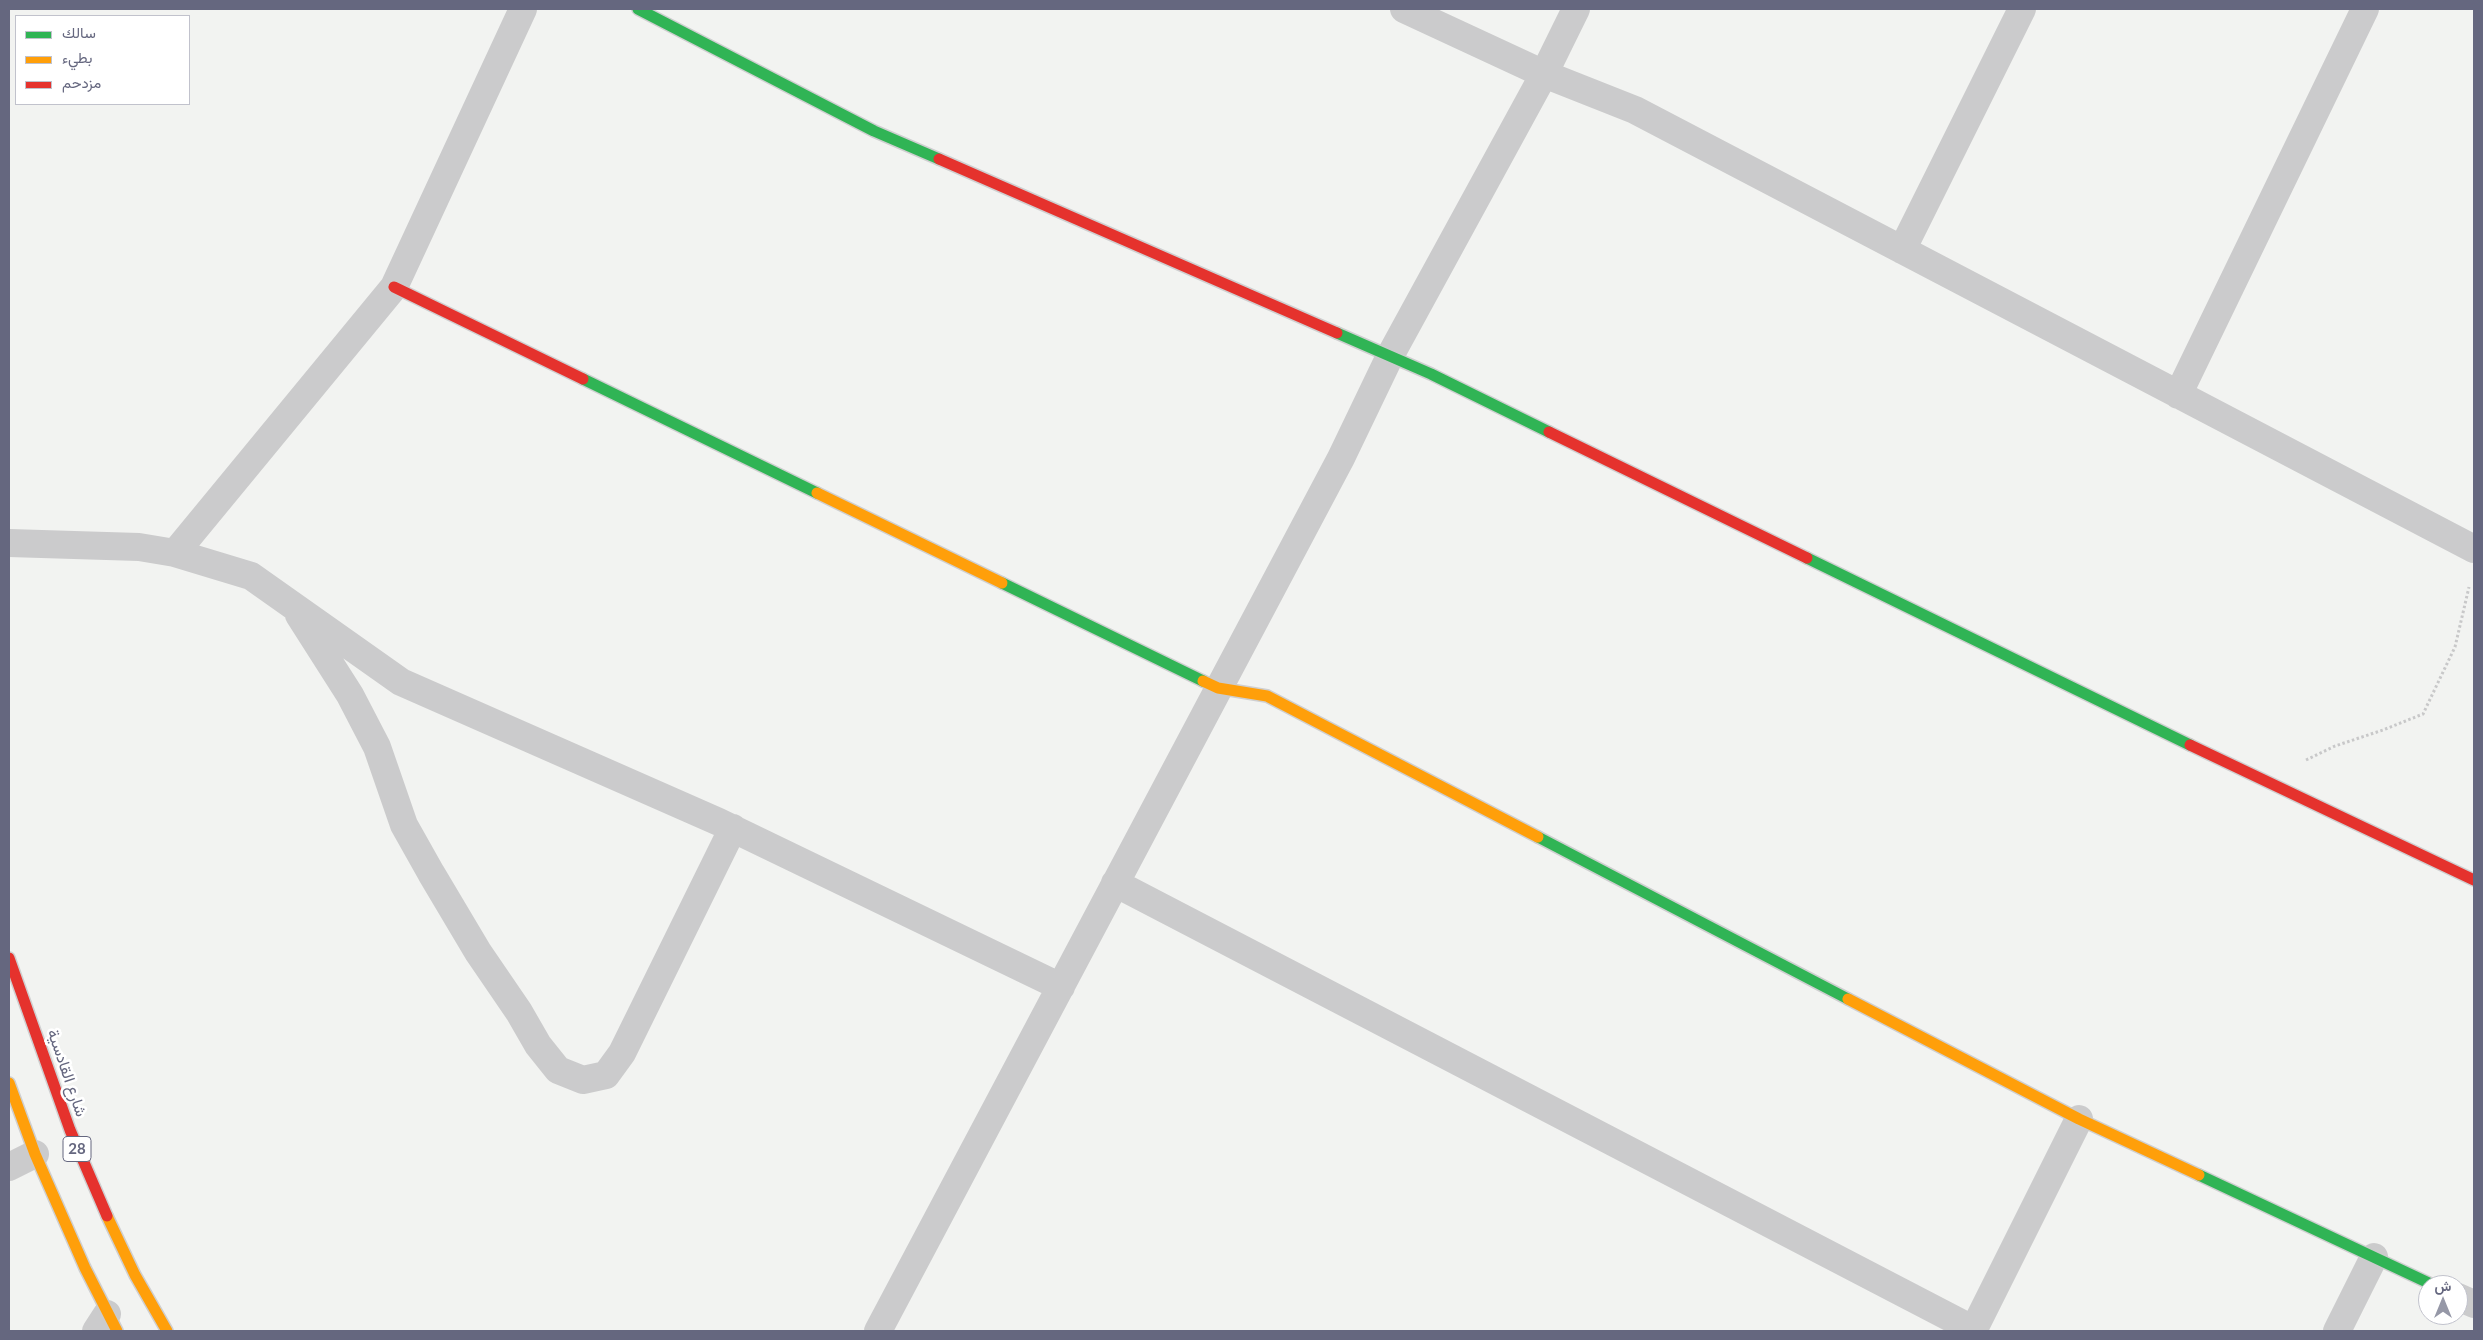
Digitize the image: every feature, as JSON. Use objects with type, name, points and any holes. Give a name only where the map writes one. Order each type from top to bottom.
[{"type":"main road","points":[[638,9],[874,131],[1390,356],[2259,778],[2474,880]]},
{"type":"main road","points":[[394,287],[1218,688],[1267,696],[2079,1118],[2418,1278]]},
{"type":"main road","name":"شارع القادسية","points":[[9,958],[88,1176],[135,1275],[167,1331]]},
{"type":"main road","name":"28","points":[[9,1083],[35,1154],[107,1325]]},
{"type":"street","points":[[175,553],[394,287],[523,9]]},
{"type":"street","points":[[1404,9],[1544,74],[1635,110],[2474,549]]},
{"type":"street","points":[[878,1331],[1341,458],[1390,356],[1544,74],[1576,9]]},
{"type":"street","points":[[1902,250],[2022,9]]},
{"type":"street","points":[[2178,394],[2365,9]]},
{"type":"street","points":[[9,542],[139,547],[175,553],[251,576],[402,682],[733,828],[1060,986]]},
{"type":"street","points":[[293,606],[350,695],[377,747],[404,825],[431,873],[478,952],[519,1012],[538,1046],[558,1070],[583,1080],[606,1074],[616,1060],[733,828]]},
{"type":"street","points":[[1115,883],[1974,1330],[2079,1118]]},
{"type":"street","points":[[9,1167],[35,1154]]},
{"type":"street","points":[[2338,1331],[2374,1257]]},
{"type":"path","points":[[2259,778],[2286,770],[2335,746],[2423,714],[2455,647],[2470,585]]},
{"type":"traffic: fast","points":[[638,9],[874,131],[939,159]]},
{"type":"traffic: fast","points":[[1337,333],[1431,374],[1549,432]]},
{"type":"traffic: fast","points":[[583,379],[817,493]]},
{"type":"traffic: fast","points":[[1807,558],[2190,745]]},
{"type":"traffic: fast","points":[[1002,583],[1203,681]]},
{"type":"traffic: fast","points":[[1538,837],[1848,999]]},
{"type":"traffic: fast","points":[[2199,1175],[2418,1278]]},
{"type":"traffic: slow","points":[[817,493],[1002,583]]},
{"type":"traffic: slow","points":[[1203,681],[1218,688],[1267,696],[1538,837]]},
{"type":"traffic: slow","points":[[1848,999],[2079,1119],[2199,1175]]},
{"type":"traffic: slow","points":[[9,1083],[35,1154],[85,1268],[117,1331]]},
{"type":"traffic: slow","points":[[107,1216],[135,1275],[167,1331]]},
{"type":"traffic: jam","points":[[939,159],[1337,333]]},
{"type":"traffic: jam","points":[[394,287],[583,379]]},
{"type":"traffic: jam","points":[[1549,432],[1807,558]]},
{"type":"traffic: jam","points":[[2190,745],[2474,880]]},
{"type":"traffic: jam","points":[[9,958],[70,1130],[107,1216]]}]
